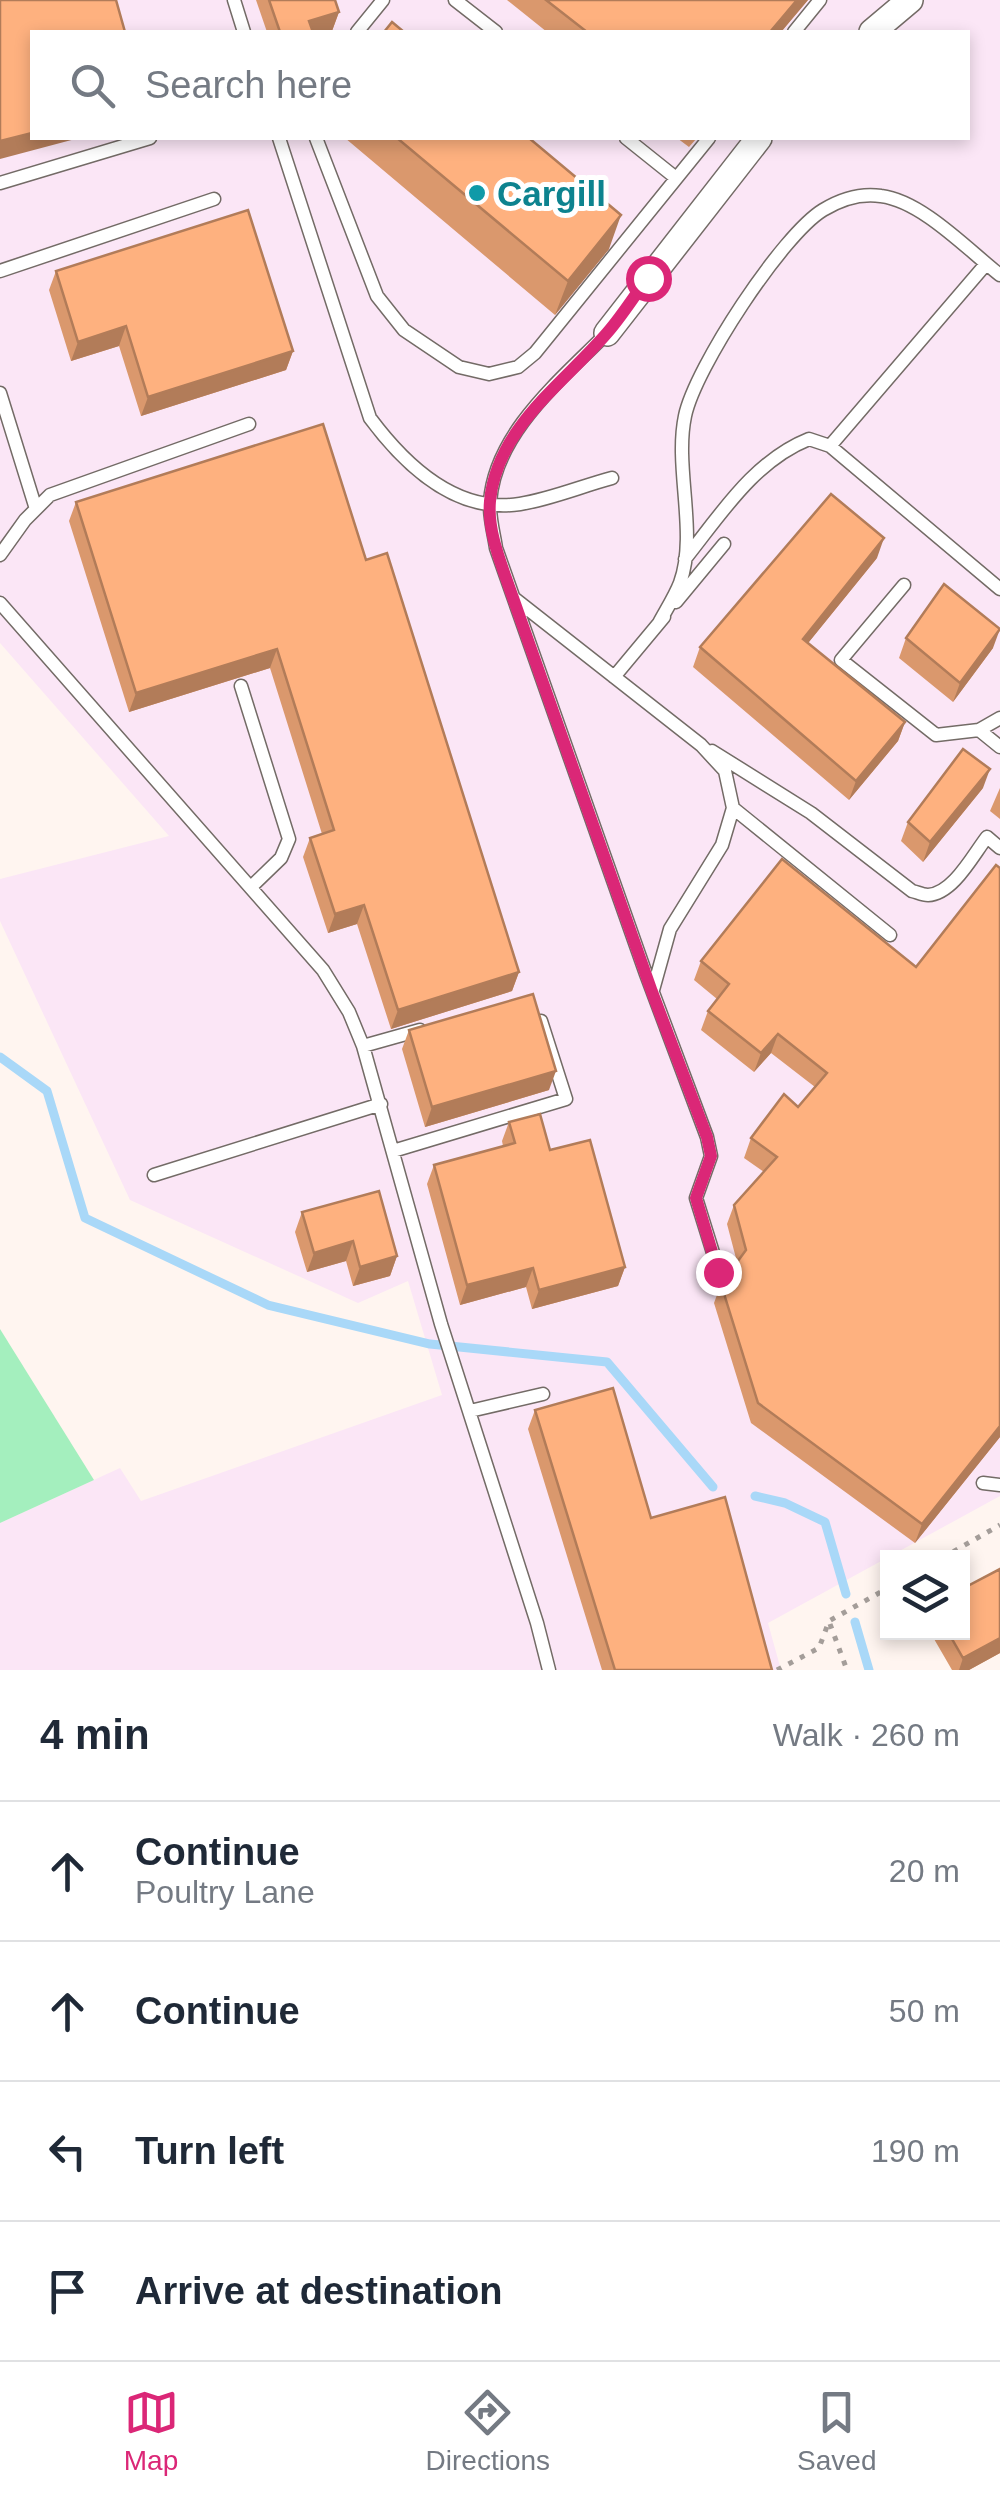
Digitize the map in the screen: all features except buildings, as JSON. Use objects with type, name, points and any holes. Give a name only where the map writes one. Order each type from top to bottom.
[{"type":"street","points":[[874,30],[910,0]]},
{"type":"street","points":[[607,333],[757,140]]},
{"type":"lane","points":[[234,0],[243,30]]},
{"type":"lane","points":[[359,30],[382,0]]},
{"type":"lane","points":[[455,0],[493,30]]},
{"type":"lane","points":[[796,30],[820,0]]},
{"type":"lane","points":[[0,183],[143,140]]},
{"type":"lane","points":[[279,140],[370,418],[393,449],[430,481],[469,501],[518,504],[612,478]]},
{"type":"lane","points":[[317,140],[377,296],[404,330],[432,352],[459,367],[488,374],[518,367],[535,352],[707,140]]},
{"type":"lane","points":[[628,140],[676,178]]},
{"type":"lane","points":[[659,623],[680,582],[684,559],[685,413],[718,340],[802,227],[844,199],[867,194],[886,196],[909,204],[1000,275]]},
{"type":"lane","points":[[0,272],[214,199]]},
{"type":"lane","points":[[830,446],[986,264]]},
{"type":"lane","points":[[607,333],[536,406],[513,438],[498,469],[490,503],[496,548],[513,598],[707,1137],[711,1156],[696,1198],[718,1272]]},
{"type":"lane","points":[[0,394],[36,509]]},
{"type":"lane","points":[[0,555],[50,495],[248,424]]},
{"type":"lane","points":[[684,559],[768,462],[809,439],[830,446],[1000,589]]},
{"type":"lane","points":[[614,677],[724,544]]},
{"type":"lane","points":[[904,586],[841,660],[936,736],[979,730],[1000,718]]},
{"type":"lane","points":[[513,598],[701,745],[797,804],[912,891],[928,895],[941,890],[987,838],[1000,848]]},
{"type":"lane","points":[[0,603],[323,970],[349,1012],[381,1104],[441,1324],[549,1670]]},
{"type":"lane","points":[[242,686],[289,839],[281,858],[251,887]]},
{"type":"lane","points":[[979,730],[1000,747]]},
{"type":"lane","points":[[652,992],[670,929],[722,845],[733,808],[724,771],[701,745]]},
{"type":"lane","points":[[733,808],[890,935]]},
{"type":"lane","points":[[392,1151],[566,1099],[534,1000]]},
{"type":"lane","points":[[363,1046],[439,1026]]},
{"type":"lane","points":[[154,1175],[381,1104]]},
{"type":"lane","points":[[470,1411],[543,1394]]},
{"type":"lane","points":[[983,1484],[1000,1485]]},
{"type":"path","points":[[956,1550],[1000,1525]]},
{"type":"path","points":[[777,1670],[819,1648],[829,1621],[880,1592]]},
{"type":"path","points":[[829,1621],[847,1670]]},
{"type":"shaded area","points":[[0,0],[1000,0],[1000,1496],[901,1550],[880,1550],[880,1562],[768,1623],[781,1670],[0,1670],[0,1523],[120,1468],[141,1501],[442,1395],[408,1281],[358,1303],[130,1200],[0,921],[0,879],[169,836],[0,643]]},
{"type":"green space","points":[[0,1329],[94,1480],[0,1523]]},
{"type":"waterway","points":[[0,1057],[47,1091],[85,1218],[268,1305],[430,1344],[607,1362],[713,1487]]},
{"type":"waterway","points":[[755,1496],[785,1503],[825,1522],[846,1594]]},
{"type":"waterway","points":[[855,1622],[869,1670]]},
{"type":"place","name":"Cargill","points":[[477,193]]},
{"type":"route","points":[[648,278],[607,333],[536,406],[513,438],[498,469],[490,503],[496,548],[513,598],[707,1137],[711,1156],[696,1198],[718,1272]]}]
